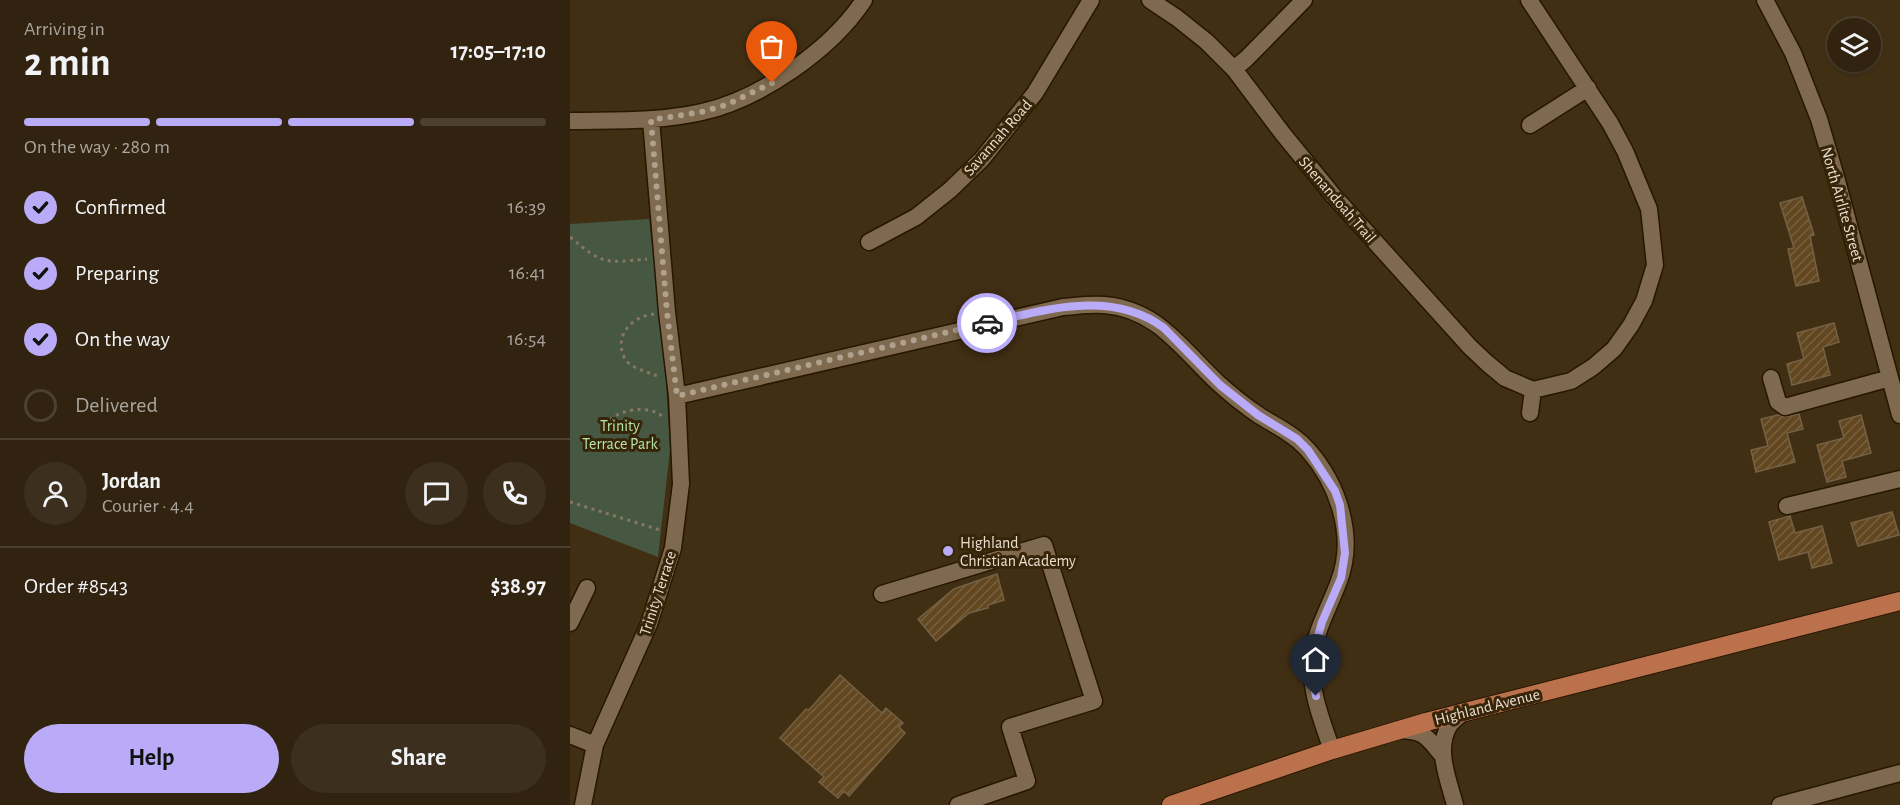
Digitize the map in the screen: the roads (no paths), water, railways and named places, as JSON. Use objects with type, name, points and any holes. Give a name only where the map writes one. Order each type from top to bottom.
[{"type":"main road","name":"Highland Avenue","points":[[1171,805],[1332,750],[1401,730],[1900,601]]},
{"type":"street","points":[[570,121],[651,120],[701,112],[726,105],[772,83],[811,56],[846,24],[864,0]]},
{"type":"street","name":"Savannah Road","points":[[869,242],[916,217],[950,190],[982,159],[1035,93],[1091,0]]},
{"type":"street","name":"Shenandoah Trail","points":[[1150,0],[1207,42],[1234,69],[1283,135],[1332,194],[1470,347],[1504,378],[1533,390]]},
{"type":"street","points":[[1234,69],[1304,0]]},
{"type":"street","points":[[1529,0],[1610,123],[1642,189],[1649,209],[1655,265],[1644,301],[1614,349],[1593,367],[1571,381],[1533,390],[1530,413]]},
{"type":"street","name":"North Airlite Street","points":[[1765,0],[1792,53],[1819,119],[1900,415]]},
{"type":"street","points":[[1530,125],[1588,88]]},
{"type":"street","name":"Trinity Terrace","points":[[583,805],[595,745],[649,624],[673,548],[681,484],[677,396],[667,312],[651,120]]},
{"type":"street","points":[[677,396],[1063,307],[1107,305],[1136,312],[1154,321],[1174,337],[1220,385],[1258,415],[1297,439],[1308,450],[1335,491],[1342,515],[1345,553],[1341,578],[1315,642],[1312,667],[1320,715],[1332,750]]},
{"type":"street","points":[[1771,378],[1778,402],[1785,407],[1890,378]]},
{"type":"street","points":[[1787,506],[1900,479]]},
{"type":"street","points":[[882,594],[1044,544],[1094,701],[1010,727],[1027,781],[958,805]]},
{"type":"street","points":[[570,623],[587,588]]},
{"type":"street","points":[[1455,805],[1442,755],[1443,742],[1449,725],[1462,713]]},
{"type":"street","points":[[1401,730],[1417,731],[1424,735],[1442,755]]},
{"type":"street","points":[[570,735],[595,745]]},
{"type":"street","points":[[1780,805],[1900,773]]},
{"type":"place","name":"Highland Christian Academy","points":[[948,551]]},
{"type":"park label","name":"Trinity Terrace Park","points":[[620,434]]}]
